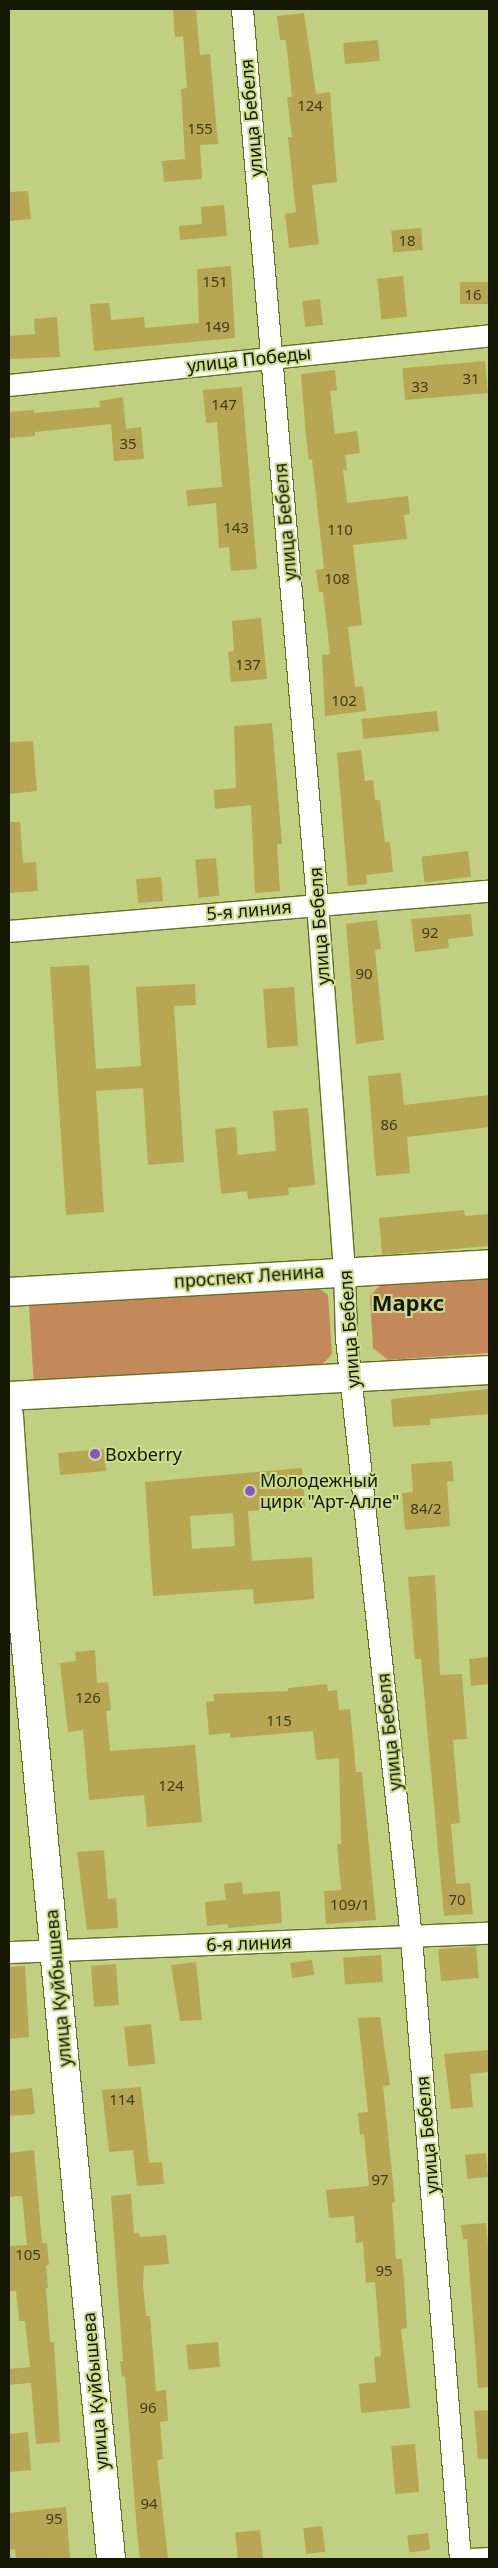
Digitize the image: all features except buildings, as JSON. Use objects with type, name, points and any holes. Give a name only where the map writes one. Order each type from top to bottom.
[{"type":"street","name":"улица Бебеля","points":[[242,9],[317,904],[344,1270],[346,1338],[411,1937],[460,2559]]},
{"type":"street","name":"улица Победы","points":[[9,385],[489,334]]},
{"type":"street","name":"5-я линия","points":[[9,932],[317,904],[489,891]]},
{"type":"street","name":"проспект Ленина","points":[[9,1292],[344,1270],[489,1264]]},
{"type":"street","points":[[9,1396],[489,1370]]},
{"type":"street","name":"улица Куйбышева","points":[[9,1416],[22,1606],[111,2559]]},
{"type":"street","name":"6-я линия","points":[[9,1952],[489,1933]]},
{"type":"street","points":[[472,2559],[489,2558]]},
{"type":"shaded area","points":[[489,1276],[489,1353],[388,1360],[373,1348],[370,1296],[382,1283]]},
{"type":"shaded area","points":[[315,1285],[328,1295],[332,1354],[320,1367],[34,1388],[29,1305]]},
{"type":"place","name":"Boxberry","points":[[95,1454]]},
{"type":"place","name":"Молодежный цирк \"Арт-Алле\"","points":[[250,1491]]},
{"type":"district","name":"Маркс","points":[[408,1303]]}]
